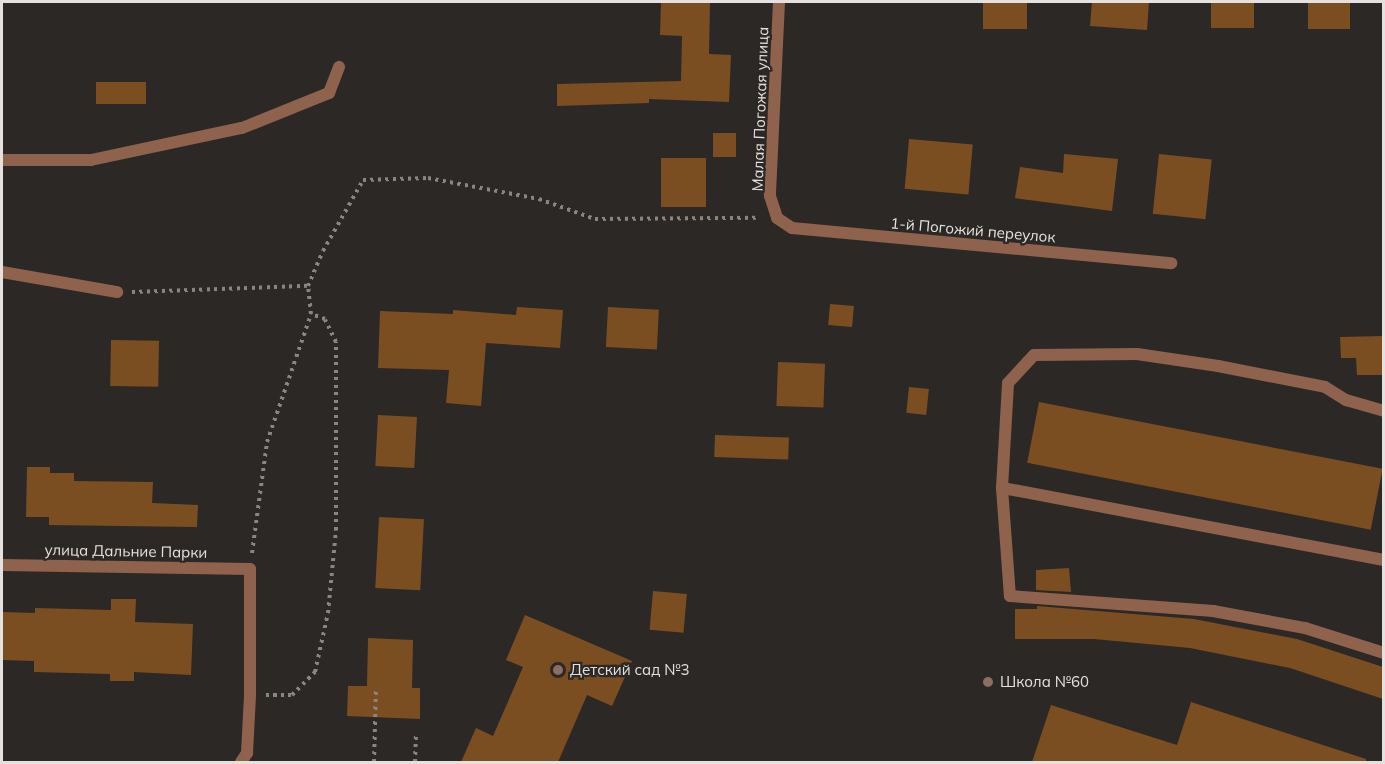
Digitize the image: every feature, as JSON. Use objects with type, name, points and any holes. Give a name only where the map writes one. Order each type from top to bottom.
[{"type":"street","name":"Малая Погожая улица","points":[[777,218],[770,196],[779,2]]},
{"type":"street","points":[[2,160],[92,160],[242,128],[329,93],[339,67]]},
{"type":"street","name":"1-й Погожий переулок","points":[[777,218],[792,228],[1171,263]]},
{"type":"street","points":[[2,272],[117,292]]},
{"type":"street","points":[[1383,411],[1346,400],[1326,387],[1218,366],[1137,354],[1034,355],[1008,383],[1002,488],[1010,596],[1213,611],[1305,628],[1383,653]]},
{"type":"street","points":[[1002,488],[1383,560]]},
{"type":"street","name":"улица Дальние Парки","points":[[2,565],[250,570]]},
{"type":"street","points":[[241,762],[247,753],[250,695],[250,570]]},
{"type":"path","points":[[250,570],[267,442],[311,314],[308,286],[323,251],[363,180],[428,178],[539,199],[595,219],[777,218]]},
{"type":"path","points":[[117,292],[308,286]]},
{"type":"path","points":[[250,695],[292,695],[315,672],[328,613],[336,530],[336,342],[325,319],[311,314]]},
{"type":"path","points":[[374,762],[376,687]]},
{"type":"path","points":[[415,762],[416,732]]},
{"type":"building","points":[[661,2],[710,2],[709,54],[731,55],[729,102],[649,99],[649,103],[557,106],[557,84],[681,81],[682,36],[660,35]]},
{"type":"building","points":[[983,2],[1027,2],[1027,29],[983,29]]},
{"type":"building","points":[[1092,2],[1149,2],[1147,30],[1090,26]]},
{"type":"building","points":[[1211,2],[1254,2],[1254,28],[1211,28]]},
{"type":"building","points":[[1308,2],[1350,2],[1350,29],[1308,29]]},
{"type":"building","points":[[96,82],[146,82],[146,104],[96,104]]},
{"type":"building","points":[[713,133],[736,133],[736,157],[713,157]]},
{"type":"building","points":[[909,139],[973,145],[968,194],[905,189]]},
{"type":"building","points":[[1064,154],[1118,159],[1112,211],[1015,198],[1020,167],[1063,173]]},
{"type":"building","points":[[1159,154],[1212,160],[1205,219],[1153,214]]},
{"type":"building","points":[[661,158],[706,158],[706,207],[661,207]]},
{"type":"building","points":[[830,304],[854,306],[852,327],[828,325]]},
{"type":"building","points":[[517,307],[563,310],[560,348],[486,343],[481,406],[446,403],[449,370],[378,368],[380,311],[453,314],[453,310],[516,315]]},
{"type":"building","points":[[608,307],[659,310],[657,350],[606,347]]},
{"type":"building","points":[[1383,336],[1383,375],[1357,375],[1356,358],[1341,358],[1340,337]]},
{"type":"building","points":[[111,340],[159,341],[158,387],[110,386]]},
{"type":"building","points":[[778,362],[825,364],[823,408],[776,406]]},
{"type":"building","points":[[909,387],[929,389],[926,415],[906,413]]},
{"type":"building","points":[[1039,402],[1383,469],[1371,530],[1027,463]]},
{"type":"building","points":[[378,415],[417,417],[414,468],[375,466]]},
{"type":"building","points":[[715,435],[789,438],[788,460],[714,457]]},
{"type":"building","points":[[27,467],[50,467],[50,473],[74,473],[74,481],[153,482],[152,503],[198,505],[197,527],[49,525],[49,517],[26,517]]},
{"type":"building","points":[[379,517],[424,519],[420,590],[375,588]]},
{"type":"building","points":[[1069,568],[1071,592],[1036,590],[1036,570]]},
{"type":"building","points":[[653,591],[687,594],[683,633],[650,630]]},
{"type":"building","points":[[111,599],[136,599],[135,622],[193,624],[191,675],[134,672],[134,681],[110,681],[110,674],[34,672],[34,661],[2,660],[2,612],[35,613],[35,608],[111,610]]},
{"type":"building","points":[[1037,606],[1194,619],[1297,639],[1383,667],[1383,699],[1290,668],[1190,648],[1094,639],[1015,639],[1015,609],[1037,609]]},
{"type":"building","points":[[525,615],[632,661],[612,706],[587,695],[558,762],[461,762],[476,728],[493,736],[523,667],[506,660]]},
{"type":"building","points":[[368,638],[413,640],[412,688],[420,688],[420,719],[347,716],[348,686],[367,686]]},
{"type":"building","points":[[1191,702],[1366,759],[1366,762],[1032,762],[1051,705],[1177,745]]},
{"type":"place","name":"Детский сад №3","points":[[558,670]]},
{"type":"place","name":"Школа №60","points":[[988,682]]}]
